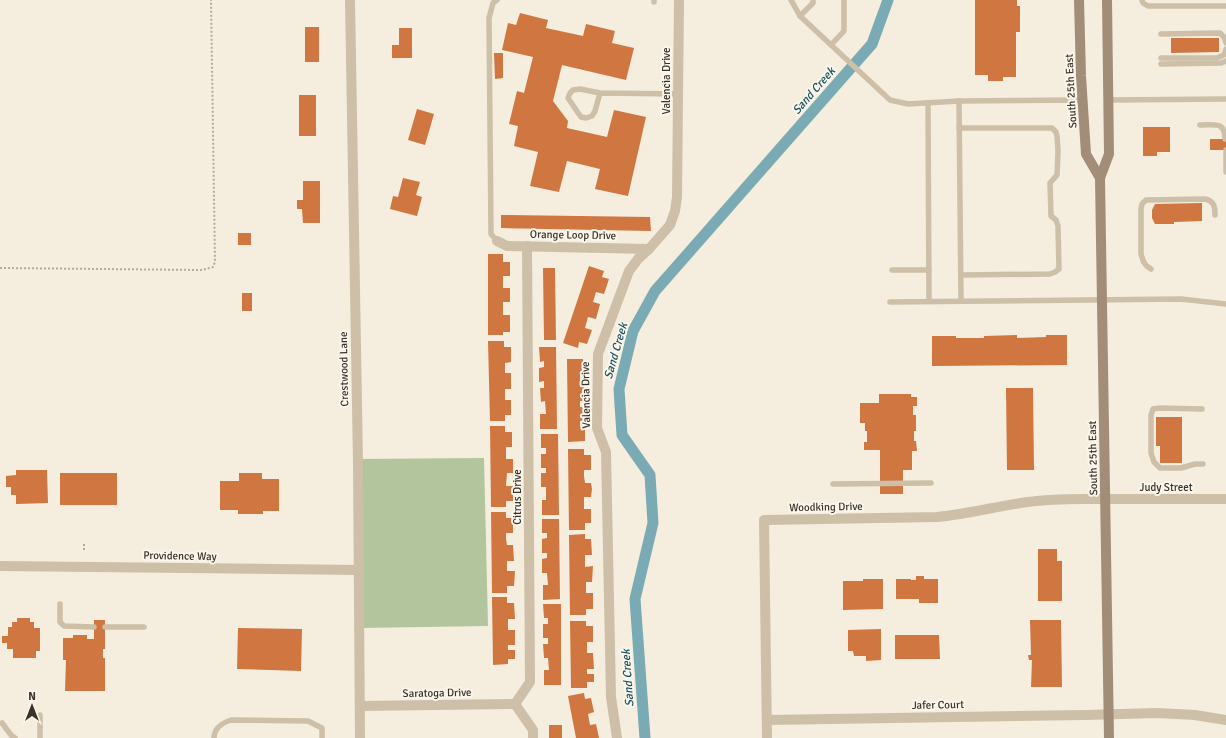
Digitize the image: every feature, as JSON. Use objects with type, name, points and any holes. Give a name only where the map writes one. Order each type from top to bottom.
[{"type":"main road","name":"South 25th East","points":[[1079,0],[1082,100],[1086,154],[1100,178]]},
{"type":"main road","name":"South 25th East","points":[[1107,0],[1109,154],[1100,178],[1110,738]]},
{"type":"street","name":"Crestwood Lane","points":[[350,0],[358,468],[360,738]]},
{"type":"street","name":"Valencia Drive","points":[[617,738],[611,696],[606,452],[597,428],[598,354],[629,271],[638,259],[670,225],[675,211],[677,197],[679,94],[679,0]]},
{"type":"street","name":"Orange Loop Drive","points":[[497,241],[507,246],[649,249]]},
{"type":"street","name":"Citrus Drive","points":[[515,704],[530,682],[527,246]]},
{"type":"street","name":"Woodking Drive","points":[[767,738],[764,520],[937,517],[958,515],[1035,501],[1055,499],[1105,499]]},
{"type":"street","name":"Judy Street","points":[[1105,499],[1226,499]]},
{"type":"street","name":"Providence Way","points":[[0,566],[359,570]]},
{"type":"street","name":"Saratoga Drive","points":[[360,706],[515,704]]},
{"type":"street","points":[[515,704],[533,730],[533,738]]},
{"type":"street","name":"Jafer Court","points":[[767,720],[1158,713],[1195,715],[1226,720]]},
{"type":"lane","points":[[497,0],[493,3],[489,18],[491,234],[497,241]]},
{"type":"lane","points":[[791,0],[800,16],[890,100],[908,104],[959,101],[1082,100]]},
{"type":"lane","points":[[800,16],[813,3],[813,0]]},
{"type":"lane","points":[[831,45],[844,31],[844,0]]},
{"type":"lane","points":[[1142,0],[1143,3],[1148,6],[1226,6]]},
{"type":"lane","points":[[1162,34],[1223,33],[1226,43]]},
{"type":"lane","points":[[1226,49],[1224,55],[1218,58],[1162,61],[1221,63],[1226,61]]},
{"type":"lane","points":[[600,93],[595,111],[592,116],[586,118],[581,117],[568,98],[570,93],[574,90],[580,89],[600,93],[679,94]]},
{"type":"lane","points":[[1109,100],[1226,99]]},
{"type":"lane","points":[[959,101],[962,301]]},
{"type":"lane","points":[[928,103],[929,301]]},
{"type":"lane","points":[[1200,126],[1222,127],[1225,129],[1225,139]]},
{"type":"lane","points":[[959,128],[1052,128],[1056,132],[1058,151],[1057,175],[1050,184],[1051,216],[1056,220],[1058,226],[1059,269],[1050,274],[961,275]]},
{"type":"lane","points":[[1226,150],[1226,172]]},
{"type":"lane","points":[[1151,269],[1146,266],[1141,254],[1142,204],[1150,199],[1205,199],[1214,204],[1216,215]]},
{"type":"lane","points":[[892,270],[928,270]]},
{"type":"lane","points":[[890,302],[1181,299],[1204,300],[1226,304]]},
{"type":"lane","points":[[1202,409],[1153,409],[1151,415],[1151,453],[1154,462],[1160,468],[1181,468],[1195,464],[1203,464]]},
{"type":"lane","points":[[833,484],[931,483]]},
{"type":"lane","points":[[60,604],[60,622],[64,626],[94,627]]},
{"type":"lane","points":[[105,627],[144,627]]},
{"type":"lane","points":[[40,715],[40,738]]},
{"type":"lane","points":[[214,738],[214,733],[221,724],[231,720],[308,721],[322,728],[322,738]]},
{"type":"lane","points":[[2,723],[11,735],[16,738]]},
{"type":"path","points":[[0,268],[202,270],[213,267],[215,262],[211,0]]},
{"type":"path","points":[[84,544],[84,551]]},
{"type":"green space","points":[[484,458],[488,626],[359,628],[358,459]]},
{"type":"building","points":[[975,0],[1017,0],[1017,6],[1020,6],[1020,32],[1016,32],[1016,77],[1003,77],[1003,81],[988,81],[988,75],[975,75]]},
{"type":"building","points":[[520,13],[548,20],[546,28],[583,36],[586,24],[615,31],[612,43],[634,48],[626,80],[562,65],[553,101],[568,121],[567,128],[607,137],[614,110],[646,117],[628,196],[595,189],[600,169],[567,161],[559,192],[530,186],[538,152],[514,146],[518,126],[509,124],[517,91],[524,93],[533,57],[502,50],[508,23],[516,25]]},
{"type":"building","points":[[305,27],[319,27],[319,62],[305,62]]},
{"type":"building","points":[[399,28],[412,28],[412,58],[392,58],[392,45],[399,45]]},
{"type":"building","points":[[1171,38],[1219,38],[1219,52],[1171,53]]},
{"type":"building","points":[[494,53],[503,53],[503,78],[495,79]]},
{"type":"building","points":[[299,95],[316,95],[316,136],[299,136]]},
{"type":"building","points":[[417,109],[434,114],[425,145],[408,140]]},
{"type":"building","points":[[1143,127],[1170,127],[1170,152],[1157,152],[1157,156],[1143,156]]},
{"type":"building","points":[[1210,139],[1226,139],[1226,150],[1210,150]]},
{"type":"building","points":[[403,178],[420,182],[416,195],[422,197],[417,216],[390,209],[393,196],[398,197]]},
{"type":"building","points":[[303,181],[320,181],[320,223],[303,223],[302,209],[297,209],[297,200],[303,200]]},
{"type":"building","points":[[1202,203],[1202,221],[1174,222],[1174,224],[1155,224],[1152,218],[1152,210],[1155,204]]},
{"type":"building","points":[[501,215],[650,217],[651,231],[501,228]]},
{"type":"building","points":[[238,233],[251,233],[251,245],[238,245]]},
{"type":"building","points":[[488,254],[503,254],[503,262],[510,262],[510,276],[503,276],[503,288],[510,288],[510,302],[503,302],[503,315],[510,315],[510,332],[503,332],[503,335],[488,335]]},
{"type":"building","points":[[589,266],[604,271],[602,277],[609,279],[604,294],[596,292],[593,302],[600,304],[596,319],[588,317],[585,328],[592,330],[587,344],[579,342],[578,348],[563,343]]},
{"type":"building","points":[[543,268],[555,268],[556,340],[544,340]]},
{"type":"building","points":[[242,293],[252,293],[252,311],[242,311]]},
{"type":"building","points":[[1017,335],[1017,338],[1046,337],[1046,335],[1067,335],[1067,365],[932,366],[932,336],[984,338],[984,336]]},
{"type":"building","points":[[488,341],[504,341],[504,347],[511,347],[511,362],[505,363],[505,373],[511,373],[511,389],[505,389],[505,400],[511,400],[511,415],[505,415],[505,421],[490,421]]},
{"type":"building","points":[[539,347],[556,347],[557,429],[540,429],[540,414],[546,414],[545,401],[541,402],[540,388],[544,388],[544,381],[539,382],[539,368],[544,367],[544,361],[540,362]]},
{"type":"building","points":[[567,359],[583,359],[583,375],[580,375],[580,387],[584,387],[585,401],[580,401],[580,407],[585,407],[585,421],[580,421],[580,427],[585,427],[585,441],[568,442]]},
{"type":"building","points":[[1006,388],[1033,388],[1034,470],[1007,470]]},
{"type":"building","points":[[879,394],[911,394],[911,397],[917,397],[917,406],[913,406],[913,415],[916,415],[916,431],[914,431],[914,441],[916,441],[917,451],[912,451],[912,470],[903,470],[903,494],[880,494],[880,450],[864,450],[864,442],[867,442],[867,431],[865,431],[865,423],[860,423],[860,403],[879,403]]},
{"type":"building","points":[[1156,417],[1182,417],[1182,463],[1160,463],[1160,446],[1156,446]]},
{"type":"building","points":[[490,426],[505,426],[505,432],[512,432],[512,447],[506,447],[506,459],[513,459],[513,473],[507,473],[506,486],[513,486],[513,501],[506,501],[506,507],[491,507]]},
{"type":"building","points":[[541,434],[558,434],[559,515],[542,515],[542,500],[546,500],[546,487],[541,487],[541,473],[546,473],[546,468],[541,468],[541,454],[546,454],[546,448],[541,448]]},
{"type":"building","points":[[568,449],[584,449],[584,455],[591,455],[591,470],[584,470],[585,483],[591,483],[592,489],[591,497],[584,497],[584,509],[591,509],[591,523],[585,523],[585,530],[569,530]]},
{"type":"building","points":[[16,470],[47,470],[48,503],[16,504],[16,495],[11,495],[11,487],[6,487],[6,476],[16,475]]},
{"type":"building","points":[[60,473],[117,473],[117,505],[60,505]]},
{"type":"building","points":[[239,473],[262,473],[262,479],[279,479],[279,511],[263,511],[263,514],[238,514],[238,510],[220,510],[220,481],[239,481]]},
{"type":"building","points":[[491,512],[506,512],[506,518],[513,518],[513,533],[506,533],[506,539],[507,545],[513,545],[514,561],[507,561],[507,571],[515,571],[514,586],[507,586],[507,593],[492,593]]},
{"type":"building","points":[[542,519],[559,519],[560,599],[543,600],[543,585],[548,585],[547,573],[542,573],[542,559],[547,558],[547,553],[542,553],[542,539],[547,538],[547,533],[542,533]]},
{"type":"building","points":[[585,534],[585,539],[591,539],[592,555],[585,555],[585,567],[593,566],[592,582],[586,582],[586,593],[593,593],[593,609],[586,609],[586,615],[570,615],[569,535]]},
{"type":"building","points":[[1038,549],[1057,549],[1057,561],[1062,561],[1062,601],[1038,601]]},
{"type":"building","points":[[916,576],[924,576],[924,579],[938,579],[938,603],[919,603],[919,599],[896,599],[896,579],[916,580]]},
{"type":"building","points":[[863,579],[883,579],[883,609],[843,610],[843,581],[863,581]]},
{"type":"building","points":[[492,597],[507,597],[507,603],[514,603],[515,619],[508,619],[508,630],[515,630],[515,645],[508,645],[508,650],[515,650],[515,659],[508,659],[508,664],[493,665]]},
{"type":"building","points":[[543,604],[561,604],[561,685],[544,685],[544,670],[549,670],[548,658],[544,658],[543,644],[548,644],[548,638],[543,638],[543,624],[548,624],[548,618],[544,618]]},
{"type":"building","points":[[17,618],[30,618],[30,622],[34,622],[34,628],[40,628],[40,651],[36,651],[36,658],[13,658],[13,649],[7,649],[7,643],[2,643],[2,636],[8,636],[8,627],[12,627],[12,622],[17,622]]},
{"type":"building","points":[[94,620],[105,620],[105,649],[103,649],[103,658],[105,658],[105,691],[65,691],[66,660],[63,660],[63,638],[73,638],[73,635],[87,635],[87,639],[94,639]]},
{"type":"building","points":[[1030,620],[1061,620],[1062,687],[1031,687],[1032,660],[1029,660],[1028,655],[1031,655]]},
{"type":"building","points":[[570,621],[586,621],[586,626],[593,626],[593,642],[587,642],[587,653],[593,653],[594,669],[587,669],[587,674],[594,674],[594,682],[587,682],[587,688],[571,688]]},
{"type":"building","points":[[238,628],[302,629],[301,671],[237,669]]},
{"type":"building","points":[[881,629],[881,660],[866,661],[866,656],[854,656],[853,651],[848,651],[848,630]]},
{"type":"building","points":[[895,635],[939,635],[940,659],[895,659]]},
{"type":"building","points":[[584,693],[585,699],[591,698],[594,712],[588,714],[590,725],[596,724],[599,738],[576,738],[568,696]]},
{"type":"building","points":[[549,725],[562,725],[562,738],[549,738]]},
{"type":"waterway","name":"Sand Creek","points":[[645,738],[635,599],[653,523],[650,475],[622,435],[619,389],[633,331],[655,291],[872,44],[888,0]]}]
